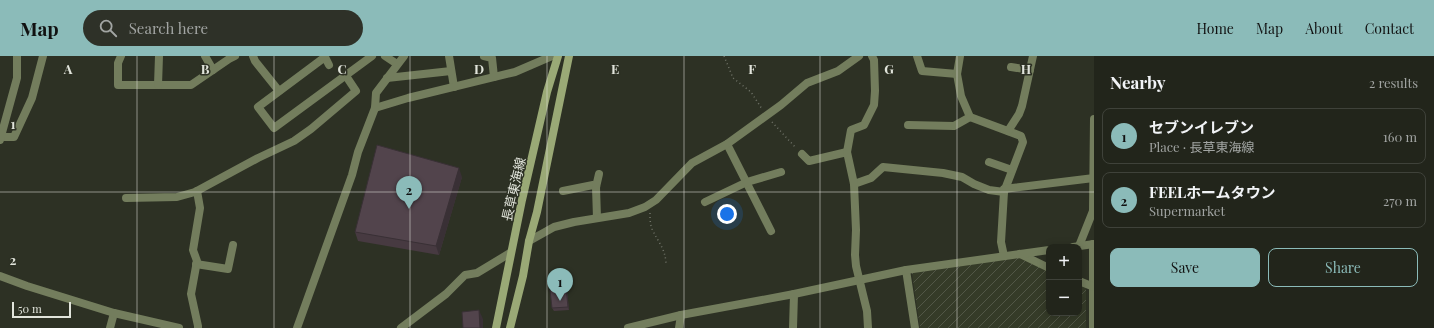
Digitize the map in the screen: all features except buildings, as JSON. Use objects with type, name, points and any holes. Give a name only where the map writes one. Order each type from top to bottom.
[{"type":"main road","name":"長草東海線","points":[[496,328],[510,253],[547,92],[558,56]]},
{"type":"main road","name":"長草東海線","points":[[510,328],[523,276],[529,240],[537,212],[569,56]]},
{"type":"street","points":[[17,56],[17,78],[0,138],[14,137],[32,98],[43,56]]},
{"type":"street","points":[[121,56],[118,63],[118,85],[191,85],[235,56]]},
{"type":"street","points":[[158,85],[159,56]]},
{"type":"street","points":[[205,56],[213,70]]},
{"type":"street","points":[[253,56],[255,61],[279,91]]},
{"type":"street","points":[[329,65],[325,57],[258,107],[274,128],[372,56]]},
{"type":"street","points":[[385,56],[397,64]]},
{"type":"street","points":[[297,328],[352,175],[358,152],[375,108],[376,93],[404,56]]},
{"type":"street","points":[[449,56],[454,87]]},
{"type":"street","points":[[484,56],[492,58],[494,77]]},
{"type":"street","points":[[375,108],[515,72],[552,56]]},
{"type":"street","points":[[529,240],[554,227],[574,222],[629,213],[645,208],[656,200],[692,163],[727,144],[766,116],[807,83],[838,71],[859,56]]},
{"type":"street","points":[[868,328],[867,311],[856,266],[854,184],[847,152],[851,130],[864,125],[874,105],[876,91],[872,56]]},
{"type":"street","points":[[917,56],[922,71],[957,74]]},
{"type":"street","points":[[960,56],[957,74],[961,96],[970,117],[1021,136],[1023,142],[1004,191],[1001,242],[1004,256]]},
{"type":"street","points":[[1008,131],[1022,106],[1033,56]]},
{"type":"street","points":[[1011,67],[1030,70]]},
{"type":"street","points":[[386,78],[452,71]]},
{"type":"street","points":[[126,198],[177,197],[197,191],[294,140],[311,129],[356,91],[346,76]]},
{"type":"street","points":[[908,125],[954,126],[970,117]]},
{"type":"street","points":[[1077,244],[1092,211],[1094,119]]},
{"type":"street","points":[[727,144],[771,231]]},
{"type":"street","points":[[802,154],[809,161],[847,152]]},
{"type":"street","points":[[989,162],[1012,170]]},
{"type":"street","points":[[854,184],[871,178],[883,167],[943,173],[962,177],[989,190],[1004,191],[1093,178]]},
{"type":"street","points":[[705,202],[747,182],[781,172]]},
{"type":"street","points":[[597,218],[596,187],[599,174]]},
{"type":"street","points":[[563,191],[593,185],[596,187]]},
{"type":"street","points":[[197,191],[200,208],[193,250],[197,261],[191,294],[198,328]]},
{"type":"street","points":[[1082,246],[1094,244],[1093,328]]},
{"type":"street","points":[[196,264],[228,270],[233,245]]},
{"type":"street","points":[[628,328],[681,315],[794,294],[906,270],[1046,250]]},
{"type":"street","points":[[400,328],[446,294],[466,275],[477,272],[510,253]]},
{"type":"street","points":[[1020,254],[1046,267]]},
{"type":"street","points":[[906,270],[915,328]]},
{"type":"street","points":[[0,276],[114,313],[179,328]]},
{"type":"street","points":[[1082,282],[1093,287]]},
{"type":"street","points":[[793,328],[794,294]]},
{"type":"street","points":[[110,328],[114,313]]},
{"type":"street","points":[[679,328],[681,315]]},
{"type":"path","points":[[724,56],[733,78],[751,92],[766,116],[802,154]]},
{"type":"path","points":[[650,213],[651,227],[656,238],[662,245],[666,256],[666,263]]},
{"type":"shaded area","points":[[1019,257],[1046,269],[1046,316],[1082,316],[1082,285],[1086,287],[1086,328],[920,328],[912,273]]},
{"type":"place","name":"FEELホームタウン","points":[[409,209]]},
{"type":"place","name":"セブンイレブン","points":[[560,301]]}]
